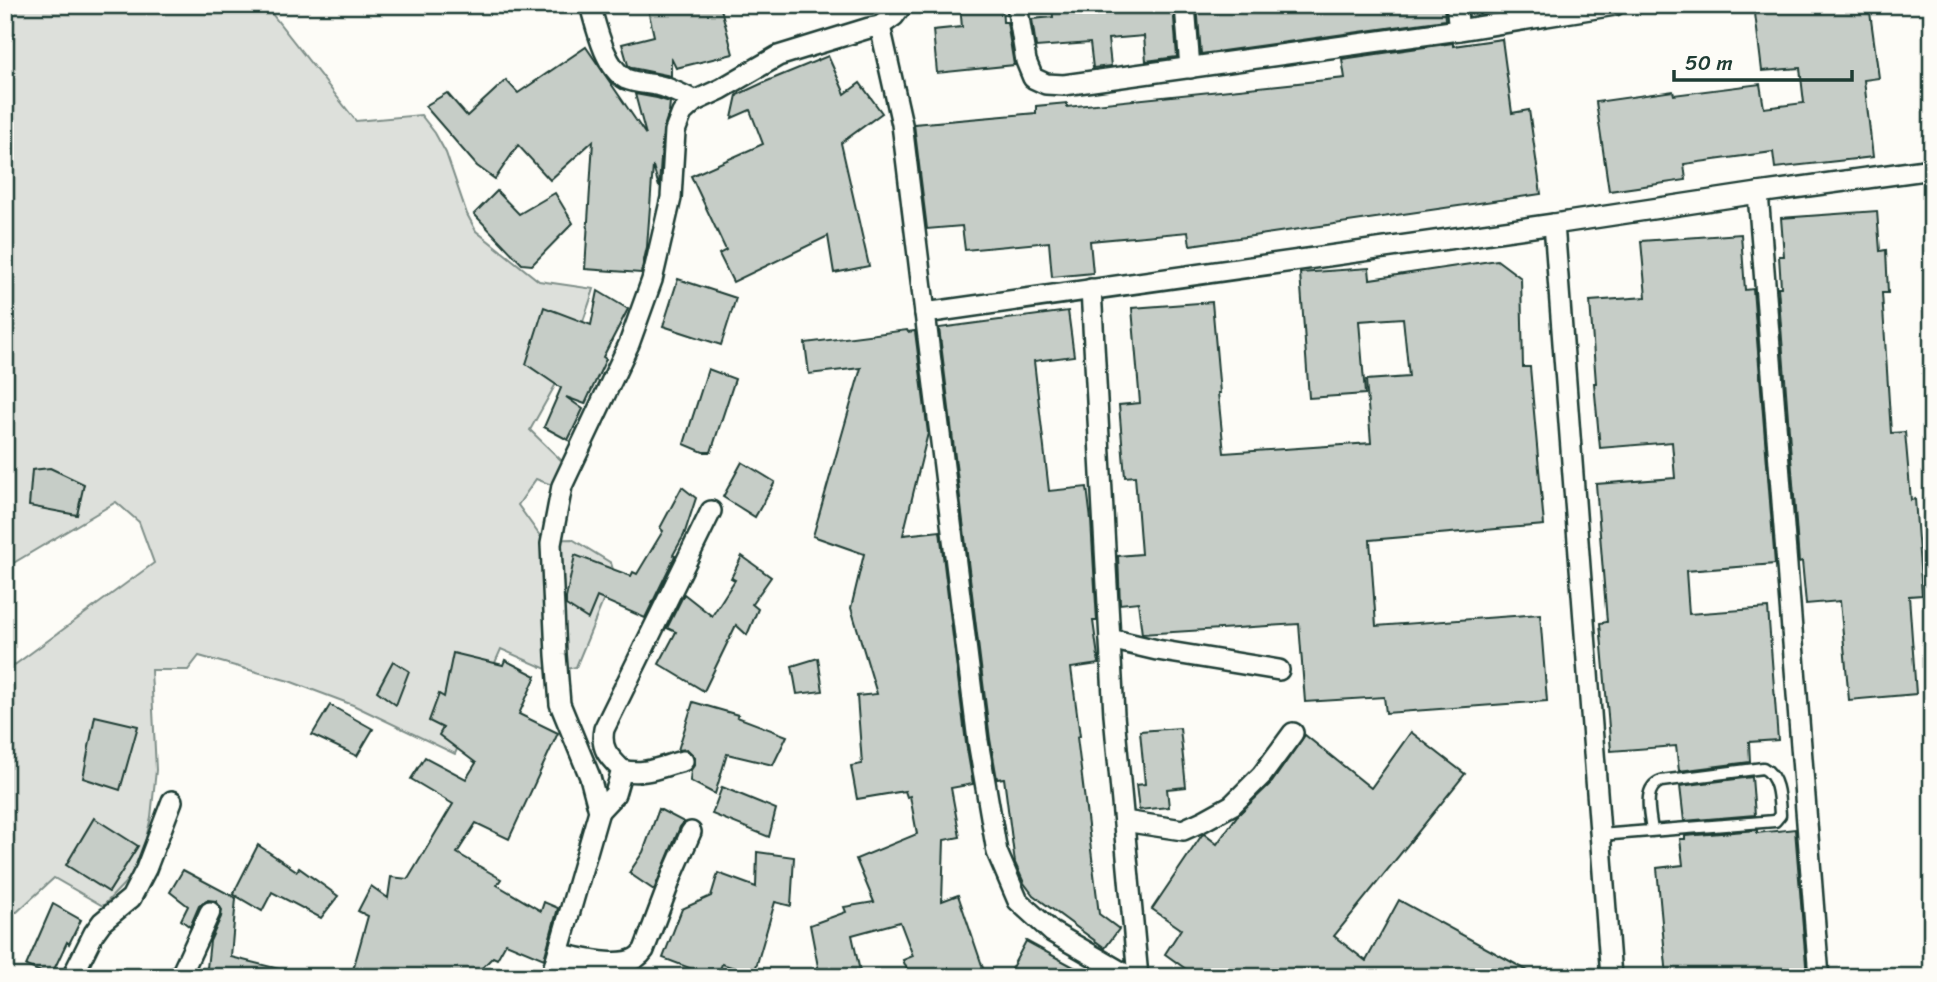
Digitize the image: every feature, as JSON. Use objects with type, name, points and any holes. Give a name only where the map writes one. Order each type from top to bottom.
[{"type":"street","points":[[590,5],[602,46],[624,78],[663,86],[695,100]]},
{"type":"street","points":[[599,811],[590,777],[560,704],[551,544],[562,486],[629,344],[652,280],[671,198],[675,131],[682,113],[695,100],[721,89],[778,56],[880,26],[894,16],[902,5]]},
{"type":"street","points":[[1017,5],[1026,61],[1033,78],[1046,84],[1064,85],[1459,30],[1615,5]]},
{"type":"street","points":[[1185,5],[1190,68]]},
{"type":"street","points":[[1456,5],[1459,30]]},
{"type":"street","points":[[880,26],[902,124],[978,741],[997,852],[1017,901],[1052,932],[1130,977]]},
{"type":"street","points":[[925,313],[1932,169]]},
{"type":"street","points":[[1758,193],[1819,977]]},
{"type":"street","points":[[1554,224],[1611,977]]},
{"type":"street","points":[[1091,289],[1114,715],[1138,977]]},
{"type":"street","points":[[684,761],[647,772],[622,770],[610,758],[602,740],[604,729],[711,511]]},
{"type":"street","points":[[1110,639],[1157,650],[1279,670]]},
{"type":"street","points":[[1124,821],[1183,830],[1203,821],[1232,805],[1262,775],[1293,733]]},
{"type":"street","points":[[555,964],[599,811],[615,794],[622,770]]},
{"type":"street","points":[[72,977],[102,922],[131,898],[146,869],[172,801]]},
{"type":"street","points":[[555,964],[621,962],[636,958],[644,950],[691,832]]},
{"type":"street","points":[[180,977],[210,912]]},
{"type":"street","points":[[555,964],[606,977]]},
{"type":"lane","points":[[1600,835],[1652,831],[1775,821],[1780,815],[1771,772],[1763,768],[1654,784],[1649,793],[1652,831]]},
{"type":"shaded area","points":[[5,5],[265,5],[356,121],[421,115],[446,153],[467,214],[476,231],[539,281],[594,289],[571,357],[530,430],[564,463],[557,487],[536,479],[518,505],[543,540],[572,539],[611,563],[621,596],[604,599],[576,667],[553,672],[501,649],[455,754],[353,705],[289,681],[199,656],[188,670],[151,670],[156,770],[151,817],[139,868],[103,906],[54,878],[17,912],[5,912],[5,744],[8,740],[5,736],[5,672],[154,563],[139,522],[116,502],[5,568]]},
{"type":"building","points":[[647,5],[720,5],[733,54],[676,68],[671,58],[671,76],[632,68],[628,65],[622,44],[654,36]]},
{"type":"building","points":[[960,5],[1002,5],[1003,22],[1007,22],[1014,65],[937,73],[933,30],[962,27]]},
{"type":"building","points":[[1052,5],[1173,5],[1177,57],[1146,61],[1144,36],[1108,39],[1111,66],[1093,68],[1090,43],[1036,47],[1032,19],[1053,17]]},
{"type":"building","points":[[1197,5],[1444,5],[1445,20],[1201,54]]},
{"type":"building","points":[[1754,5],[1869,5],[1879,78],[1864,80],[1873,157],[1775,168],[1773,152],[1684,164],[1686,180],[1609,191],[1596,102],[1673,91],[1674,95],[1760,84],[1764,108],[1804,103],[1800,68],[1762,71]]},
{"type":"building","points":[[1502,39],[1512,113],[1529,110],[1541,194],[1190,245],[1188,232],[1090,241],[1093,273],[1052,277],[1049,242],[965,250],[962,226],[927,229],[914,124],[1036,113],[1036,106],[1067,103],[1067,107],[1345,78],[1342,59],[1453,43],[1453,46]]},
{"type":"building","points":[[586,47],[646,135],[635,94],[670,102],[663,130],[659,187],[653,166],[647,247],[641,273],[585,269],[593,141],[550,180],[518,145],[495,179],[477,166],[425,106],[447,93],[467,116],[506,80],[518,93]]},
{"type":"building","points":[[828,56],[845,94],[860,83],[882,113],[841,143],[869,266],[834,273],[828,236],[733,282],[719,254],[726,250],[691,176],[763,144],[750,110],[732,118],[737,95]]},
{"type":"building","points":[[497,191],[519,214],[555,193],[573,223],[532,265],[522,264],[474,214]]},
{"type":"building","points":[[1877,211],[1880,251],[1886,250],[1888,293],[1882,293],[1891,433],[1905,432],[1911,500],[1915,499],[1922,595],[1909,596],[1916,694],[1849,700],[1840,601],[1806,604],[1802,561],[1799,562],[1778,287],[1781,287],[1779,256],[1784,256],[1781,218]]},
{"type":"building","points":[[1741,234],[1745,290],[1753,289],[1775,564],[1686,571],[1689,614],[1768,608],[1778,740],[1749,742],[1750,762],[1679,771],[1676,746],[1611,751],[1600,623],[1607,622],[1596,484],[1675,478],[1672,442],[1600,448],[1590,301],[1646,297],[1641,241]]},
{"type":"building","points":[[1497,260],[1521,278],[1523,367],[1530,367],[1544,525],[1370,540],[1376,626],[1540,614],[1547,701],[1386,713],[1384,697],[1305,702],[1299,624],[1142,634],[1138,602],[1120,604],[1118,556],[1141,554],[1135,476],[1125,477],[1119,405],[1140,403],[1132,308],[1212,302],[1224,453],[1371,443],[1366,380],[1409,377],[1403,318],[1359,321],[1365,394],[1309,398],[1300,273],[1369,268],[1370,279]]},
{"type":"building","points":[[678,279],[736,298],[721,345],[663,326]]},
{"type":"building","points":[[598,291],[628,309],[603,357],[606,359],[585,404],[566,397],[583,409],[568,440],[544,427],[561,388],[526,364],[544,307],[591,325]]},
{"type":"building","points":[[1068,311],[1074,356],[1034,361],[1049,491],[1087,487],[1091,520],[1097,621],[1093,621],[1099,664],[1071,668],[1099,914],[1119,929],[1105,948],[1033,895],[1015,863],[1004,778],[997,779],[990,739],[939,328]]},
{"type":"building","points":[[915,331],[928,433],[903,535],[940,531],[973,784],[951,788],[960,837],[944,840],[942,901],[958,895],[986,977],[910,977],[903,960],[913,956],[900,922],[852,935],[861,976],[820,977],[810,925],[846,912],[844,907],[874,902],[856,859],[917,834],[910,796],[907,797],[905,791],[857,799],[851,766],[862,764],[857,696],[877,694],[851,608],[864,554],[813,536],[861,368],[809,374],[805,343]]},
{"type":"building","points":[[708,369],[735,379],[711,452],[703,452],[684,444]]},
{"type":"building","points":[[742,462],[775,482],[755,517],[723,497]]},
{"type":"building","points":[[50,468],[84,484],[77,515],[29,506],[32,470]]},
{"type":"building","points":[[682,487],[696,498],[684,535],[645,618],[597,597],[588,619],[566,605],[575,555],[631,576],[633,572],[637,574],[663,531],[660,528]]},
{"type":"building","points":[[742,556],[771,577],[752,604],[758,609],[747,635],[736,625],[704,691],[659,664],[676,632],[667,628],[684,594],[712,616],[735,580],[731,578]]},
{"type":"building","points":[[453,653],[503,665],[505,660],[536,676],[519,714],[558,733],[509,839],[476,823],[457,853],[501,879],[497,885],[541,911],[544,902],[558,908],[544,959],[506,943],[497,959],[493,957],[473,977],[351,977],[368,916],[358,911],[371,886],[388,898],[391,877],[408,879],[453,804],[411,779],[425,757],[466,779],[476,763],[439,735],[443,728],[429,721],[439,694],[444,697]]},
{"type":"building","points":[[818,658],[823,691],[797,694],[792,666]]},
{"type":"building","points":[[393,661],[409,671],[396,705],[377,691]]},
{"type":"building","points":[[693,702],[738,715],[737,717],[787,736],[773,765],[727,754],[715,794],[690,781],[695,757],[687,749],[678,750]]},
{"type":"building","points":[[330,705],[373,729],[357,756],[312,735]]},
{"type":"building","points":[[95,716],[138,726],[120,790],[83,778]]},
{"type":"building","points":[[1180,728],[1186,787],[1167,789],[1169,807],[1139,810],[1136,785],[1145,784],[1140,731]]},
{"type":"building","points":[[1411,732],[1465,774],[1334,936],[1366,961],[1399,900],[1539,977],[1197,977],[1165,954],[1181,929],[1152,909],[1202,835],[1217,844],[1237,816],[1272,782],[1305,735],[1371,788]]},
{"type":"building","points":[[1752,777],[1755,815],[1684,821],[1680,786]]},
{"type":"building","points":[[722,787],[776,809],[769,837],[712,814]]},
{"type":"building","points":[[659,809],[684,822],[654,890],[629,873],[643,852]]},
{"type":"building","points":[[94,818],[138,846],[109,892],[66,865]]},
{"type":"building","points":[[1795,829],[1807,977],[1667,977],[1657,868],[1683,865],[1680,839],[1685,839],[1685,836]]},
{"type":"building","points":[[258,845],[297,871],[299,868],[338,896],[321,918],[272,892],[262,911],[233,894]]},
{"type":"building","points":[[757,852],[794,857],[791,906],[775,902],[754,974],[722,964],[717,977],[713,977],[663,958],[682,909],[711,896],[718,873],[756,887]]},
{"type":"building","points":[[183,870],[236,898],[231,957],[283,970],[282,977],[206,977],[210,941],[222,910],[216,901],[208,900],[199,906],[190,927],[181,920],[188,906],[170,892]]},
{"type":"building","points":[[53,904],[81,920],[51,976],[26,966]]},
{"type":"building","points":[[1026,941],[1092,977],[1007,977]]}]
